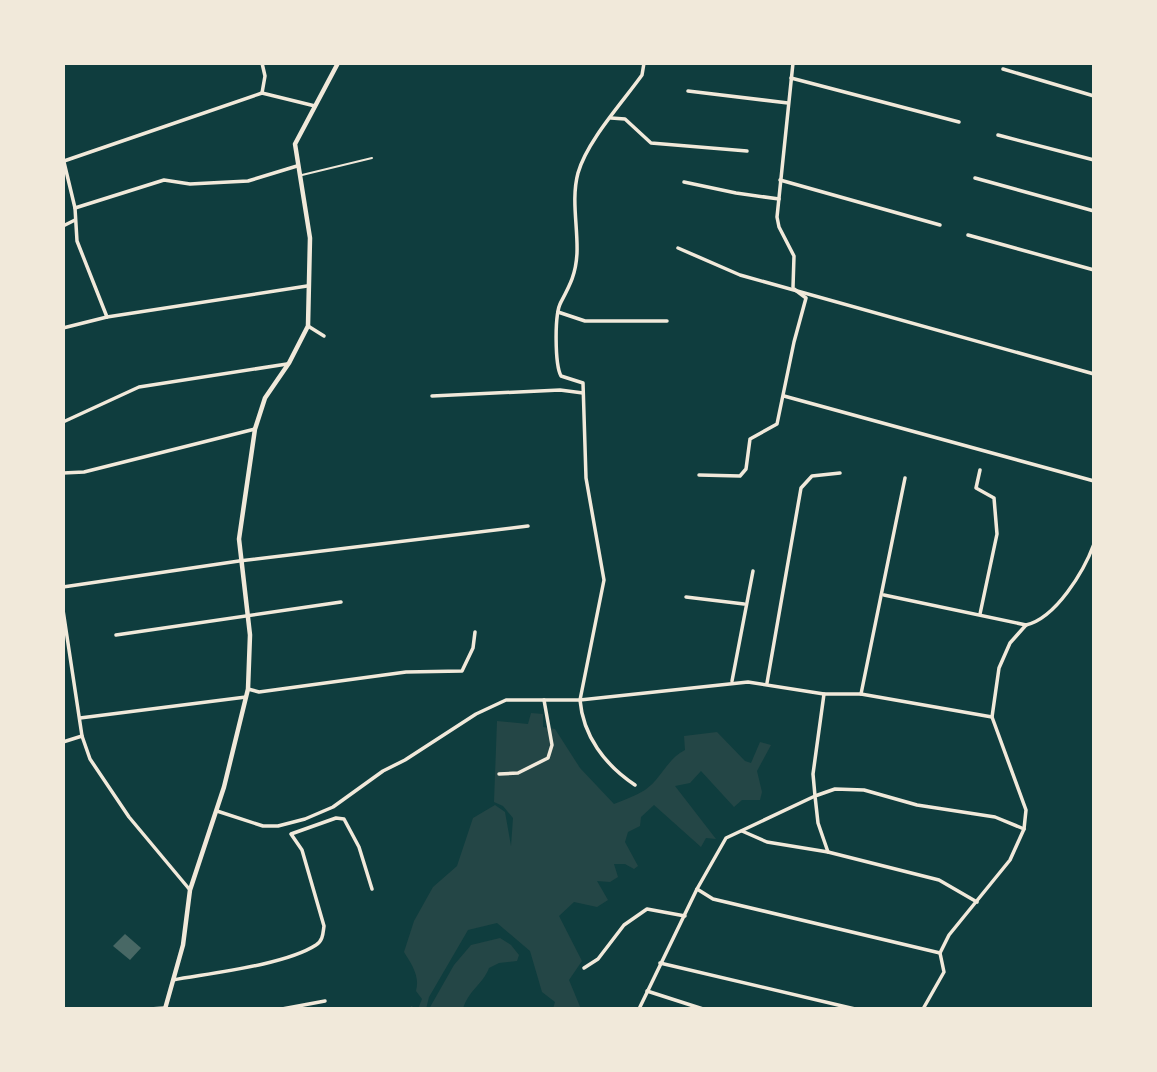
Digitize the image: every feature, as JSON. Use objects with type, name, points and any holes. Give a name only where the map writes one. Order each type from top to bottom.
[{"type":"street","points":[[262,63],[265,76],[262,93]]},
{"type":"street","points":[[150,1009],[165,1008],[183,945],[190,890],[248,689],[247,614],[239,539],[255,429],[265,398],[289,363],[308,326],[310,238],[295,144],[338,63]]},
{"type":"street","points":[[635,785],[616,772],[598,751],[587,731],[580,700],[604,580],[586,478],[583,393],[580,380],[561,376],[558,371],[558,312],[571,286],[577,254],[575,199],[578,173],[586,153],[642,75],[644,63]]},
{"type":"street","points":[[793,63],[779,198],[779,228],[794,256],[793,288]]},
{"type":"street","points":[[1003,69],[1094,96]]},
{"type":"street","points":[[792,78],[960,122]]},
{"type":"street","points":[[688,91],[788,103]]},
{"type":"street","points":[[107,317],[77,241],[75,208],[63,159],[262,93],[315,107]]},
{"type":"street","points":[[611,118],[625,119],[651,143],[747,151]]},
{"type":"street","points":[[998,135],[1094,160]]},
{"type":"street","points":[[75,208],[163,180],[190,184],[247,181],[297,166]]},
{"type":"street","points":[[975,178],[1094,212]]},
{"type":"street","points":[[780,180],[940,225]]},
{"type":"street","points":[[684,182],[736,193],[779,198]]},
{"type":"street","points":[[63,226],[75,220]]},
{"type":"street","points":[[968,235],[1094,270]]},
{"type":"street","points":[[678,248],[740,275],[1094,373]]},
{"type":"street","points":[[63,328],[107,317],[307,286]]},
{"type":"street","points":[[699,475],[740,476],[746,469],[750,439],[778,424],[794,342],[806,298],[793,288]]},
{"type":"street","points":[[558,312],[585,321],[667,321]]},
{"type":"street","points":[[308,326],[324,336]]},
{"type":"street","points":[[63,422],[139,387],[289,363]]},
{"type":"street","points":[[432,396],[560,390],[583,393]]},
{"type":"street","points":[[784,396],[1094,481]]},
{"type":"street","points":[[63,473],[84,472],[255,429]]},
{"type":"street","points":[[980,470],[976,488],[994,498],[997,534],[980,614]]},
{"type":"street","points":[[767,683],[801,488],[812,476],[840,473]]},
{"type":"street","points":[[861,694],[884,595],[905,478]]},
{"type":"street","points":[[63,587],[240,561],[528,526]]},
{"type":"street","points":[[923,1009],[944,972],[940,953],[949,935],[1010,860],[1024,830],[1026,810],[992,717],[999,668],[1010,643],[1026,625],[1044,617],[1075,581],[1094,544]]},
{"type":"street","points":[[732,681],[744,604],[753,571]]},
{"type":"street","points":[[884,595],[1026,625]]},
{"type":"street","points":[[686,597],[744,604]]},
{"type":"street","points":[[116,635],[341,601]]},
{"type":"street","points":[[63,610],[82,736],[99,775],[190,890]]},
{"type":"street","points":[[248,689],[260,692],[406,672],[462,671],[473,648],[475,632]]},
{"type":"street","points":[[215,810],[226,817],[263,826],[278,826],[305,819],[333,807],[383,771],[497,703],[580,700],[683,690],[732,681],[767,683],[824,694],[861,694],[992,717]]},
{"type":"street","points":[[824,694],[813,774],[818,823],[828,852]]},
{"type":"street","points":[[80,718],[246,697]]},
{"type":"street","points":[[499,774],[518,774],[548,758],[552,745],[544,700]]},
{"type":"street","points":[[63,742],[82,736]]},
{"type":"street","points":[[639,1009],[697,889],[726,838],[815,796],[835,789],[864,790],[917,805],[995,817],[1024,830]]},
{"type":"street","points":[[173,980],[268,962],[317,945],[323,937],[324,926],[302,850],[291,834],[336,818],[344,819],[359,847],[372,889]]},
{"type":"street","points":[[742,831],[767,842],[828,852],[939,880],[977,902]]},
{"type":"street","points":[[697,889],[713,899],[940,953]]},
{"type":"street","points":[[584,968],[598,959],[624,925],[647,909],[685,916]]},
{"type":"street","points":[[660,963],[855,1009]]},
{"type":"street","points":[[647,990],[703,1009]]},
{"type":"street","points":[[282,1009],[325,1001]]},
{"type":"lane","points":[[298,176],[372,158]]},
{"type":"shaded area","points":[[531,713],[543,714],[543,727],[555,729],[580,768],[614,804],[651,785],[674,758],[685,750],[684,736],[717,732],[745,761],[751,763],[760,742],[771,745],[757,771],[762,792],[760,800],[742,800],[734,807],[701,771],[690,783],[675,786],[716,839],[706,838],[701,847],[654,805],[641,817],[640,826],[628,832],[625,842],[638,866],[634,869],[625,864],[614,864],[618,877],[610,882],[597,881],[608,900],[597,907],[574,902],[559,916],[582,961],[569,980],[581,1009],[553,1009],[555,1002],[542,992],[530,951],[497,923],[468,930],[429,997],[426,1009],[418,1009],[422,999],[416,991],[417,980],[404,952],[414,921],[433,887],[457,866],[473,818],[495,805],[505,812],[511,846],[513,818],[503,806],[494,802],[497,721],[528,724]]},
{"type":"shaded area","points":[[500,938],[511,945],[519,955],[517,961],[499,963],[489,968],[468,997],[463,1009],[429,1009],[454,965],[471,945]]},
{"type":"building","points":[[125,934],[141,948],[130,960],[113,946]]}]
